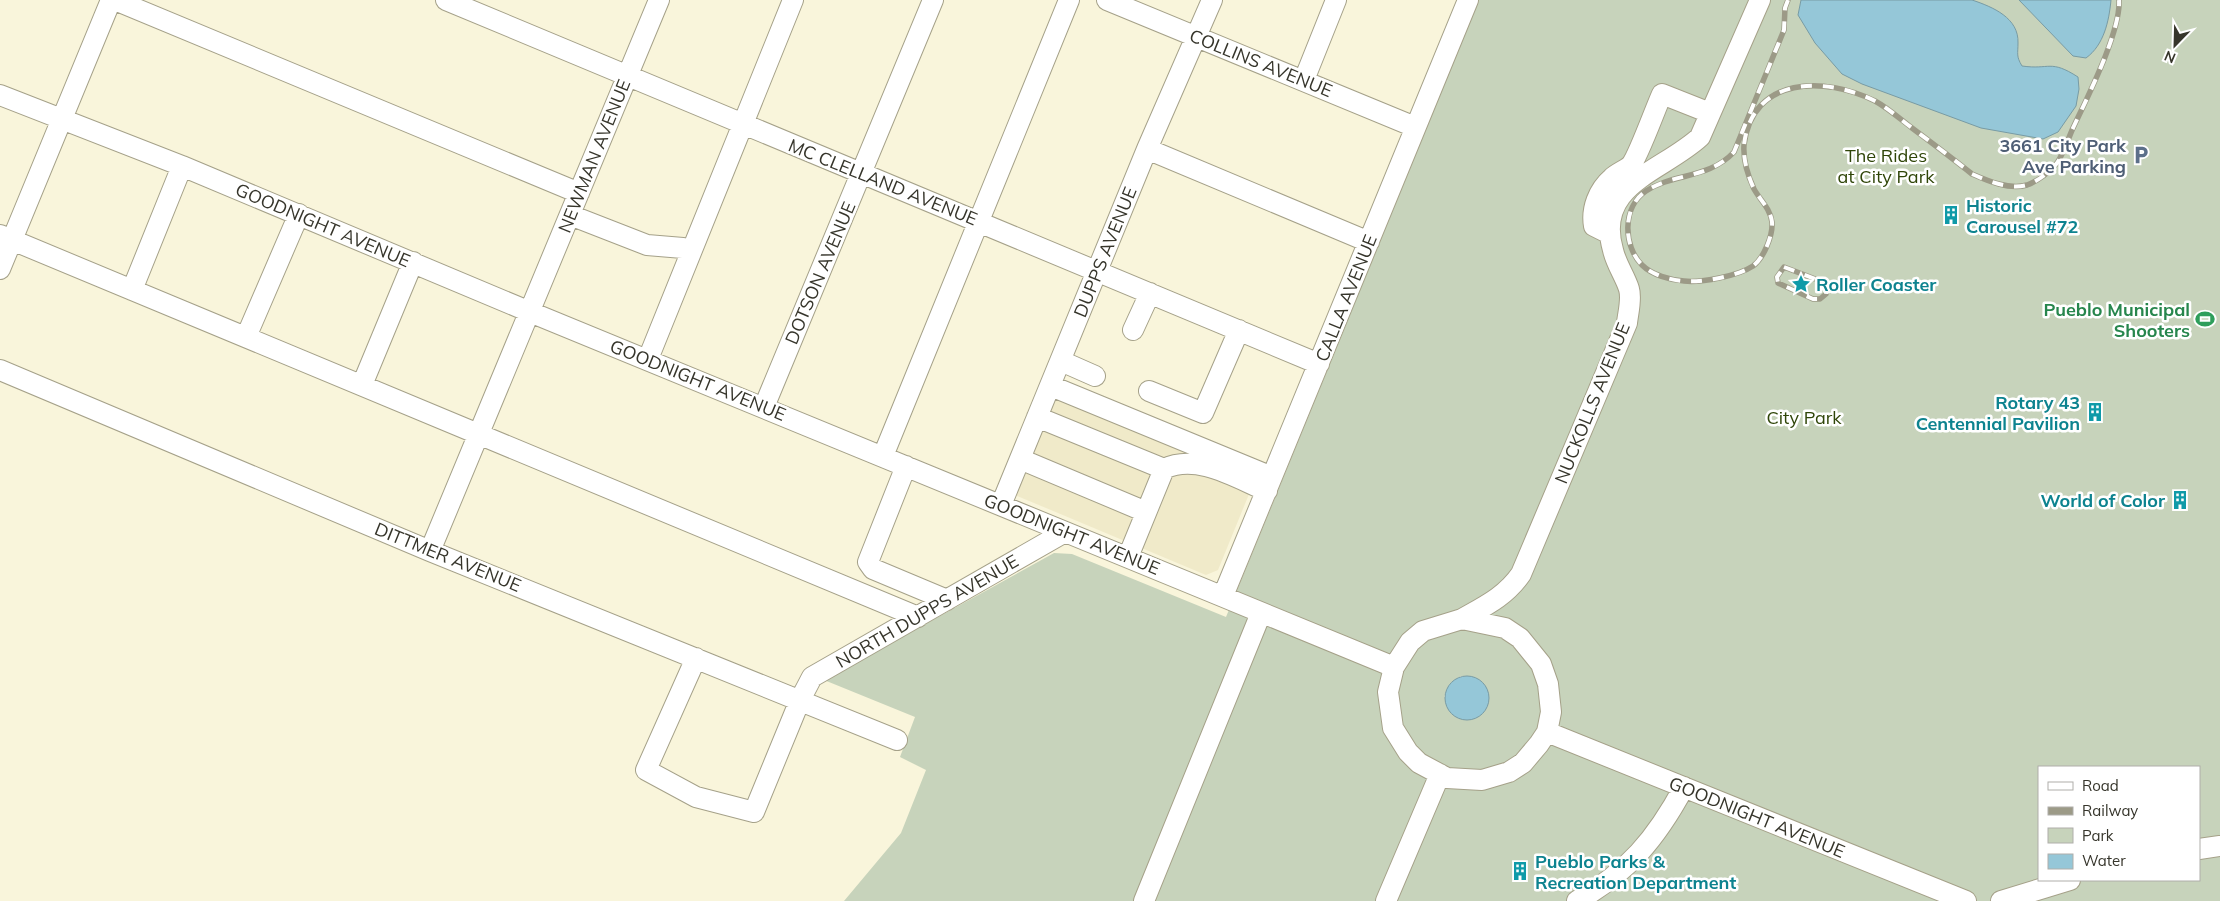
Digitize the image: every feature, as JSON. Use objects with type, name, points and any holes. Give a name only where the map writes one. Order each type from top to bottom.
[{"type":"street","points":[[0,270],[6,238],[61,120],[111,0]]},
{"type":"street","points":[[115,0],[579,193]]},
{"type":"street","name":"MC CLELLAND AVENUE","points":[[446,0],[1319,364]]},
{"type":"street","name":"NEWMAN AVENUE","points":[[430,551],[659,0]]},
{"type":"street","points":[[648,360],[793,0]]},
{"type":"street","name":"DOTSON AVENUE","points":[[764,407],[933,0]]},
{"type":"street","points":[[883,456],[1069,0]]},
{"type":"street","name":"COLLINS AVENUE","points":[[1107,0],[1415,126]]},
{"type":"street","name":"DUPPS AVENUE","points":[[1001,505],[1147,150],[1212,0]]},
{"type":"street","points":[[1304,80],[1336,0]]},
{"type":"street","name":"CALLA AVENUE","points":[[1223,596],[1468,0]]},
{"type":"street","name":"NUCKOLLS AVENUE","points":[[1462,619],[1496,600],[1510,589],[1521,574],[1627,323],[1629,290],[1616,263],[1608,233],[1612,213],[1620,195],[1638,178],[1686,150],[1700,137],[1760,0]]},
{"type":"street","name":"GOODNIGHT AVENUE","points":[[0,94],[299,214],[530,312],[1394,666]]},
{"type":"street","points":[[1608,233],[1594,226],[1592,215],[1595,203],[1603,188],[1612,177],[1632,164],[1662,94],[1710,113]]},
{"type":"street","points":[[1147,150],[1369,242]]},
{"type":"street","points":[[132,290],[182,166]]},
{"type":"street","points":[[246,337],[299,214]]},
{"type":"street","points":[[570,215],[648,245],[683,248],[691,251]]},
{"type":"street","points":[[6,238],[918,617]]},
{"type":"street","points":[[362,385],[413,262]]},
{"type":"street","points":[[1134,330],[1150,293]]},
{"type":"street","points":[[1149,391],[1203,413],[1239,330]]},
{"type":"street","points":[[1061,361],[1096,376]]},
{"type":"street","name":"DITTMER AVENUE","points":[[0,370],[430,551],[897,740]]},
{"type":"street","points":[[1050,386],[1269,484]]},
{"type":"street","points":[[1037,417],[1164,469]]},
{"type":"street","points":[[1020,459],[1146,512]]},
{"type":"street","points":[[1128,557],[1164,469],[1175,464],[1210,459]]},
{"type":"street","points":[[906,466],[868,562],[873,569],[947,600]]},
{"type":"street","name":"NORTH DUPPS AVENUE","points":[[696,658],[646,770],[696,797],[754,812],[800,700],[812,677],[1065,532]]},
{"type":"street","points":[[1144,901],[1262,613]]},
{"type":"street","points":[[1462,619],[1505,628],[1520,638],[1541,664],[1548,684],[1551,712],[1547,732],[1523,763],[1509,772],[1482,780],[1448,778],[1420,763],[1408,752],[1393,728],[1388,692],[1394,666],[1410,642],[1423,632],[1462,619]]},
{"type":"street","name":"GOODNIGHT AVENUE","points":[[1547,732],[1966,901]]},
{"type":"street","points":[[1386,901],[1440,774]]},
{"type":"street","points":[[1576,901],[1606,885],[1644,849],[1663,823],[1684,788]]},
{"type":"street","points":[[2200,849],[2220,846]]},
{"type":"street","points":[[2002,901],[2067,881]]},
{"type":"shaded area","points":[[1057,392],[1256,477],[1218,570],[1206,575],[1015,495]]},
{"type":"green space","name":"City Park","points":[[1479,0],[2220,0],[2220,901],[844,901],[901,833],[926,770],[900,757],[915,717],[824,680],[1054,553],[1072,554],[1226,617]],"holes":[[[1461,676],[1475,678],[1482,682],[1444,697],[1450,684]]]},
{"type":"water","points":[[1801,0],[1972,0],[1980,3],[1996,10],[2009,20],[2014,27],[2017,34],[2018,57],[2022,66],[2061,68],[2078,77],[2079,89],[2076,106],[2058,132],[2043,139],[1981,128],[1862,84],[1842,74],[1815,43],[1798,15]]},
{"type":"water","points":[[2019,0],[2111,0],[2107,24],[2101,39],[2092,53],[2086,58],[2073,56]]},
{"type":"water","points":[[1463,676],[1471,676],[1483,682],[1489,698],[1483,714],[1471,720],[1463,720],[1451,714],[1445,702],[1445,694],[1451,682]]},
{"type":"railway","points":[[1788,0],[1785,8],[1784,30],[1734,152],[1714,167],[1657,185],[1638,198],[1633,207],[1629,216],[1628,227],[1631,248],[1646,269],[1667,278],[1691,281],[1709,280],[1746,270],[1761,258],[1769,240],[1772,222],[1765,204],[1754,189],[1750,179],[1745,162],[1744,145],[1750,122],[1761,106],[1776,94],[1794,88],[1814,86],[1835,88],[1875,101],[1972,174],[1992,182],[2006,186],[2020,186],[2027,185],[2044,176],[2054,166],[2064,150],[2094,82],[2115,29],[2119,0]]},
{"type":"railway","points":[[1784,267],[1823,282],[1827,287],[1826,294],[1820,299],[1813,299],[1778,283],[1777,277],[1784,267]]},
{"type":"place","name":"3661 City Park Ave Parking","points":[[2141,155]]},
{"type":"place","name":"Historic Carousel #72","points":[[1951,215]]},
{"type":"place","name":"Roller Coaster","points":[[1801,284]]},
{"type":"place","name":"Pueblo Municipal Shooters","points":[[2205,319]]},
{"type":"place","name":"Rotary 43 Centennial Pavilion","points":[[2095,412]]},
{"type":"place","name":"World of Color","points":[[2180,500]]},
{"type":"place","name":"Pueblo Parks & Recreation Department","points":[[1520,871]]},
{"type":"park label","name":"The Rides at City Park","points":[[1886,165]]}]
